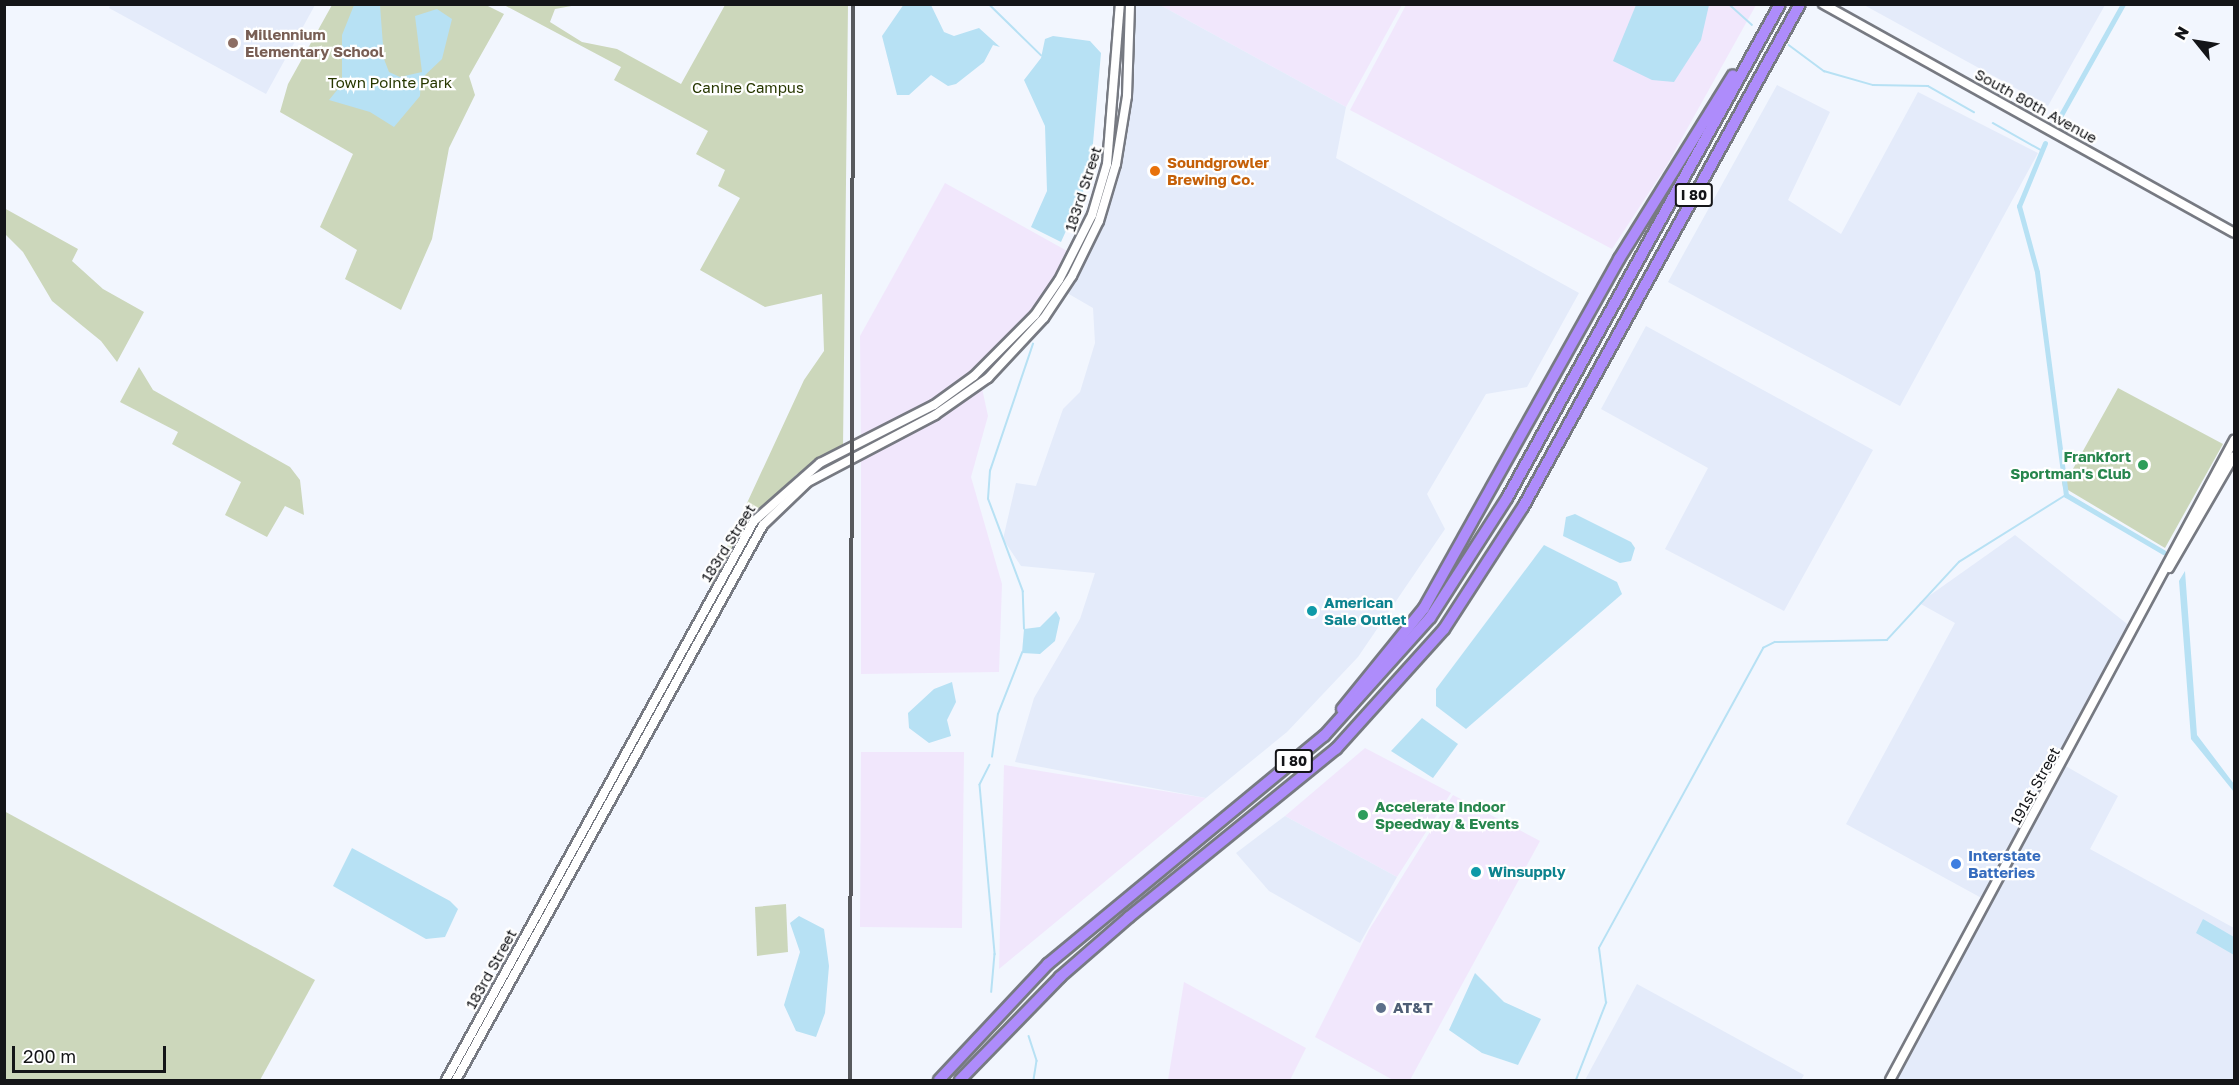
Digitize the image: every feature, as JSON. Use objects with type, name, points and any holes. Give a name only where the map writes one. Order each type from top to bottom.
[{"type":"highway","name":"I 80","points":[[960,1080],[1094,947],[1336,750],[1444,629],[1523,507],[1800,4]]},
{"type":"highway","name":"I 80","points":[[939,1080],[1048,964],[1297,759],[1370,690],[1470,561],[1779,8]]},
{"type":"highway","points":[[1297,759],[1424,608],[1619,259],[1779,8]]},
{"type":"street","name":"183rd Street","points":[[446,1080],[754,521],[820,463],[934,405],[974,376],[1020,332],[1059,280],[1092,215],[1107,164],[1120,4]]},
{"type":"street","name":"183rd Street","points":[[456,1080],[763,525],[808,482],[935,415],[988,378],[1044,318],[1072,276],[1099,221],[1116,164],[1127,96],[1130,4]]},
{"type":"street","name":"South 80th Avenue","points":[[1822,4],[2235,233]]},
{"type":"street","name":"191st Street","points":[[1890,1080],[2169,568],[2235,440]]},
{"type":"street","name":"191st Street","points":[[2169,568],[2235,456]]},
{"type":"shaded area","name":"Millennium Elementary School","points":[[111,4],[315,5],[266,94],[109,8]]},
{"type":"shaded area","points":[[1128,5],[1160,5],[1346,107],[1336,158],[1579,293],[1527,387],[1486,394],[1427,494],[1445,529],[1358,657],[1287,732],[1206,798],[1015,762],[1034,698],[1080,619],[1095,573],[1021,566],[1003,539],[1016,483],[1036,486],[1063,409],[1080,392],[1095,343],[1093,308],[1062,290],[1106,198],[1124,104]]},
{"type":"shaded area","points":[[1160,5],[1402,5],[1346,107]]},
{"type":"shaded area","points":[[1406,5],[1756,5],[1667,165],[1612,249],[1350,110]]},
{"type":"shaded area","points":[[1864,5],[2105,5],[2048,106]]},
{"type":"shaded area","points":[[1777,85],[1830,112],[1788,200],[1841,234],[1918,92],[2038,153],[1900,406],[1668,282]]},
{"type":"shaded area","points":[[945,183],[1078,257],[1046,310],[983,372],[932,411],[861,446],[860,336]]},
{"type":"shaded area","points":[[1646,326],[1873,450],[1784,611],[1665,549],[1708,468],[1601,409]]},
{"type":"shaded area","points":[[980,379],[988,416],[971,477],[1002,584],[999,672],[861,674],[861,450],[934,414]]},
{"type":"shaded area","points":[[2015,535],[2136,631],[2062,764],[2118,796],[2090,849],[2234,928],[2234,1080],[1890,1080],[1987,901],[1846,824],[1955,623],[1919,603]]},
{"type":"shaded area","points":[[1365,748],[1451,793],[1397,877],[1285,816]]},
{"type":"shaded area","points":[[861,752],[964,752],[962,928],[860,927]]},
{"type":"shaded area","points":[[1004,765],[1206,798],[999,969]]},
{"type":"shaded area","points":[[1453,795],[1540,841],[1410,1080],[1393,1080],[1315,1037],[1369,930]]},
{"type":"shaded area","points":[[1285,816],[1397,877],[1360,943],[1269,891],[1236,853]]},
{"type":"shaded area","points":[[1184,982],[1306,1048],[1290,1080],[1168,1080]]},
{"type":"shaded area","points":[[1637,984],[1804,1075],[1801,1080],[1585,1080]]},
{"type":"green space","name":"Town Pointe Park","points":[[332,5],[486,5],[504,14],[469,76],[475,95],[449,148],[432,239],[401,310],[345,279],[357,250],[320,227],[353,154],[280,112],[288,84]]},
{"type":"green space","name":"Canine Campus","points":[[504,5],[577,5],[555,9],[550,22],[582,42],[617,49],[681,84],[725,5],[848,5],[843,449],[797,474],[764,506],[714,586],[709,585],[804,380],[824,351],[822,294],[765,307],[700,270],[740,198],[718,186],[725,170],[696,154],[708,131],[614,80],[621,67]]},
{"type":"green space","points":[[4,208],[78,249],[72,261],[103,289],[144,312],[117,362],[101,341],[52,301],[23,252],[5,234]]},
{"type":"green space","points":[[139,367],[153,390],[290,467],[300,480],[304,515],[285,506],[267,537],[225,515],[241,482],[172,444],[178,432],[120,402]]},
{"type":"green space","name":"Frankfort Sportman's Club","points":[[2118,388],[2223,444],[2165,548],[2063,487],[2061,477],[2069,476]]},
{"type":"green space","points":[[4,811],[315,980],[260,1080],[5,1080]]},
{"type":"green space","points":[[786,904],[788,952],[757,956],[755,907]]},
{"type":"water","points":[[904,4],[931,5],[944,32],[954,36],[979,28],[1000,47],[993,45],[984,62],[956,84],[948,86],[931,75],[909,95],[897,95],[882,36]]},
{"type":"water","points":[[354,5],[380,5],[384,59],[389,72],[400,77],[422,72],[415,16],[437,9],[452,19],[442,59],[421,79],[420,96],[394,127],[370,112],[329,100],[342,84],[342,35]]},
{"type":"water","points":[[1636,5],[1709,5],[1701,40],[1674,82],[1652,80],[1613,61]]},
{"type":"water","points":[[1053,36],[1090,41],[1101,53],[1090,177],[1061,242],[1031,227],[1047,191],[1045,126],[1024,80],[1041,58],[1045,39]]},
{"type":"water","points":[[1575,514],[1631,542],[1635,548],[1631,561],[1620,563],[1563,536],[1566,517]]},
{"type":"water","points":[[1544,545],[1617,582],[1622,594],[1466,729],[1436,706],[1436,689]]},
{"type":"water","points":[[2185,571],[2197,735],[2234,784],[2234,792],[2191,739],[2179,581]]},
{"type":"water","points":[[1056,611],[1060,618],[1055,641],[1040,654],[1022,653],[1024,629],[1040,627]]},
{"type":"water","points":[[952,682],[956,702],[947,720],[951,736],[929,743],[909,728],[908,713],[934,689]]},
{"type":"water","points":[[1422,718],[1458,744],[1433,778],[1391,751]]},
{"type":"water","points":[[352,848],[450,901],[458,909],[445,937],[426,939],[333,886]]},
{"type":"water","points":[[799,916],[824,929],[829,966],[825,1013],[816,1037],[796,1031],[784,1005],[800,952],[790,923]]},
{"type":"water","points":[[2203,919],[2234,937],[2234,955],[2196,933]]},
{"type":"water","points":[[1475,973],[1504,1002],[1541,1019],[1518,1065],[1482,1053],[1449,1030]]},
{"type":"waterway","points":[[989,4],[1041,55]]},
{"type":"waterway","points":[[1729,4],[1752,25]]},
{"type":"waterway","points":[[2057,122],[2123,4]]},
{"type":"waterway","points":[[1789,45],[1824,71],[1873,85],[1928,86],[1974,112]]},
{"type":"waterway","points":[[1993,123],[2041,150]]},
{"type":"waterway","points":[[2045,143],[2019,206],[2037,272],[2066,495],[2163,552]]},
{"type":"waterway","points":[[1024,629],[1023,592],[988,499],[990,471],[1033,344]]},
{"type":"waterway","points":[[1576,1080],[1606,1003],[1599,948],[1763,648],[1775,642],[1887,640],[1959,562],[2066,495]]},
{"type":"waterway","points":[[992,757],[998,714],[1022,653]]},
{"type":"waterway","points":[[990,765],[980,785],[995,954],[992,992]]},
{"type":"waterway","points":[[1029,1036],[1037,1061],[1034,1080]]},
{"type":"railway","points":[[850,1080],[853,4]]},
{"type":"place","name":"Millennium Elementary School","points":[[233,43]]},
{"type":"place","name":"Soundgrowler Brewing Co.","points":[[1155,171]]},
{"type":"place","name":"Frankfort Sportman's Club","points":[[2143,465]]},
{"type":"place","name":"American Sale Outlet","points":[[1312,611]]},
{"type":"place","name":"Accelerate Indoor Speedway & Events","points":[[1363,815]]},
{"type":"place","name":"Interstate Batteries","points":[[1956,864]]},
{"type":"place","name":"Winsupply","points":[[1476,872]]},
{"type":"place","name":"AT&T","points":[[1381,1008]]}]
